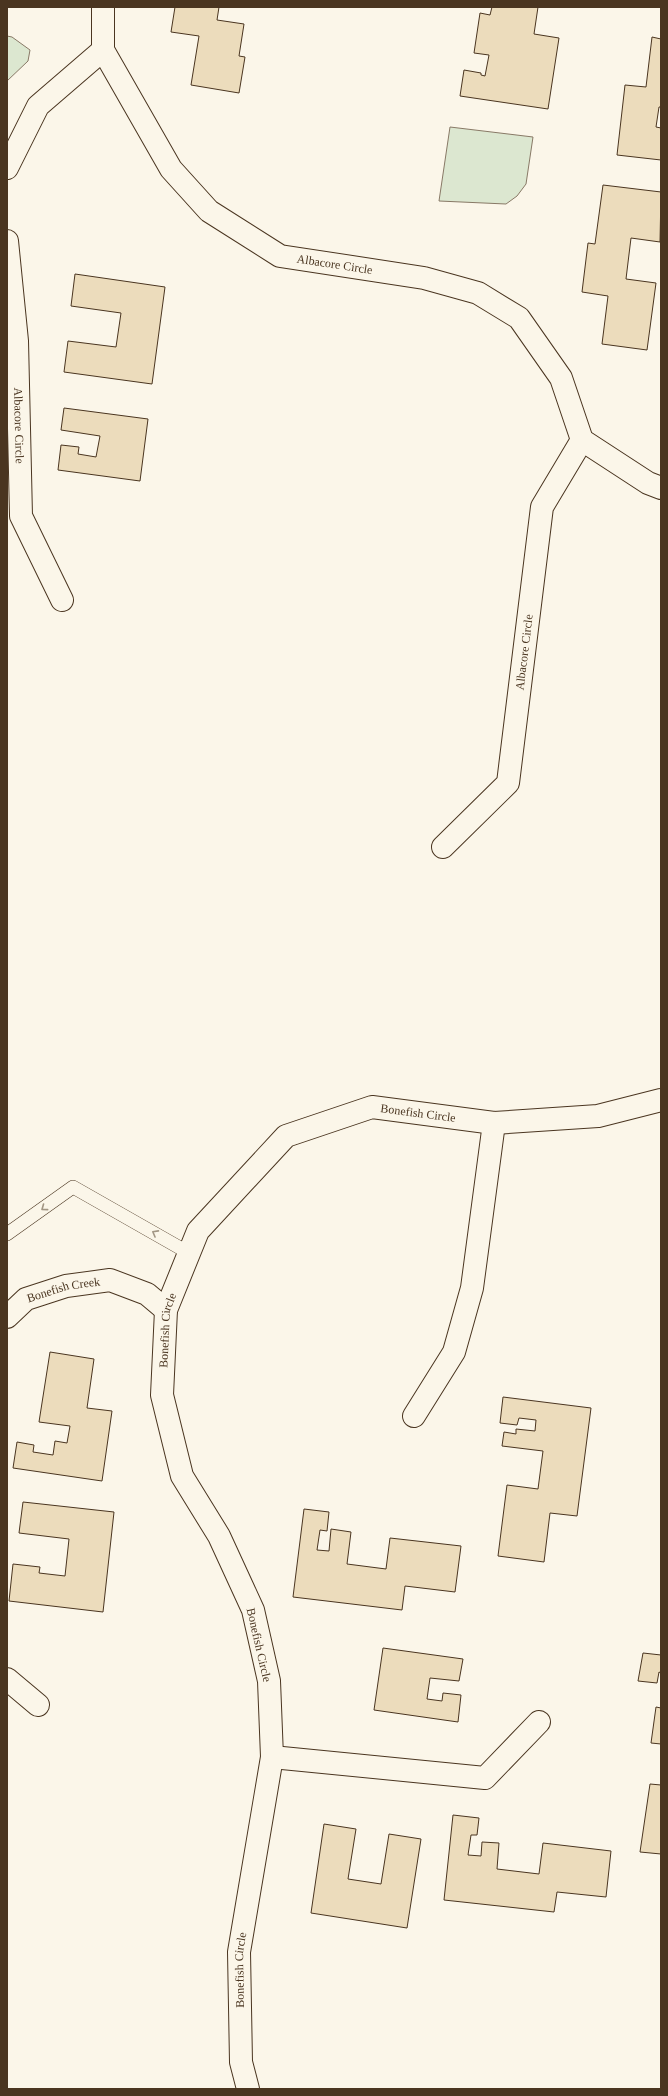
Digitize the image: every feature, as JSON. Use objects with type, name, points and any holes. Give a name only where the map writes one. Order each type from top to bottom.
[{"type":"street","name":"Albacore Circle","points":[[103,7],[103,50],[171,169],[209,210],[280,256],[424,278],[478,293],[519,318],[561,378],[582,440],[542,507],[508,784],[443,847]]},
{"type":"street","points":[[7,168],[38,106],[103,50]]},
{"type":"street","name":"Albacore Circle","points":[[7,241],[17,341],[21,516],[62,600]]},
{"type":"street","points":[[582,440],[648,483],[661,488]]},
{"type":"street","name":"Bonefish Circle","points":[[248,2089],[241,2062],[239,1952],[272,1757],[269,1681],[253,1610],[219,1536],[182,1476],[162,1395],[166,1310],[189,1252],[198,1231],[286,1136],[372,1106],[494,1123],[598,1116],[661,1100]]},
{"type":"street","points":[[414,1416],[454,1352],[472,1288],[494,1123]]},
{"type":"street","name":"Bonefish Creek","points":[[7,1317],[26,1299],[66,1286],[110,1280],[147,1294],[166,1310]]},
{"type":"street","points":[[7,1679],[38,1705]]},
{"type":"street","points":[[272,1757],[485,1778],[539,1722]]},
{"type":"lane","points":[[7,1234],[73,1187],[189,1252]]},
{"type":"green space","points":[[7,36],[12,37],[30,50],[28,61],[7,81]]},
{"type":"green space","points":[[450,127],[533,137],[526,184],[517,196],[506,204],[439,201]]},
{"type":"building","points":[[175,7],[219,7],[217,20],[244,24],[239,56],[245,57],[239,93],[191,85],[199,36],[171,32]]},
{"type":"building","points":[[492,7],[538,7],[534,34],[559,38],[548,109],[460,96],[464,70],[481,73],[481,75],[485,76],[489,55],[474,53],[480,13],[490,15]]},
{"type":"building","points":[[652,37],[661,39],[661,107],[659,107],[656,127],[661,128],[661,160],[617,155],[625,85],[646,87]]},
{"type":"building","points":[[603,185],[661,192],[660,242],[631,238],[626,279],[656,283],[647,350],[602,344],[608,296],[582,292],[588,243],[595,244]]},
{"type":"building","points":[[75,274],[165,287],[152,384],[64,372],[68,341],[116,347],[121,313],[71,306]]},
{"type":"building","points":[[64,408],[148,419],[140,481],[58,470],[61,445],[79,447],[78,454],[96,457],[100,436],[61,430]]},
{"type":"building","points":[[50,1352],[94,1359],[87,1408],[112,1411],[102,1481],[13,1468],[17,1442],[34,1445],[33,1452],[53,1455],[55,1441],[67,1443],[70,1426],[39,1422]]},
{"type":"building","points":[[503,1397],[591,1408],[577,1516],[550,1513],[544,1562],[498,1556],[507,1485],[538,1489],[543,1451],[502,1446],[504,1432],[516,1434],[516,1429],[535,1431],[536,1420],[519,1418],[517,1425],[500,1423]]},
{"type":"building","points":[[23,1502],[114,1512],[103,1612],[9,1601],[13,1564],[40,1567],[39,1573],[65,1576],[69,1539],[19,1533]]},
{"type":"building","points":[[304,1509],[329,1512],[327,1531],[320,1530],[317,1550],[329,1551],[331,1529],[351,1532],[347,1564],[386,1569],[390,1538],[461,1546],[455,1592],[405,1586],[402,1610],[293,1597]]},
{"type":"building","points":[[383,1648],[463,1659],[459,1681],[430,1678],[427,1699],[442,1701],[443,1693],[461,1695],[458,1722],[374,1710]]},
{"type":"building","points":[[643,1653],[661,1655],[661,1673],[659,1672],[657,1683],[638,1681]]},
{"type":"building","points":[[656,1707],[661,1708],[661,1744],[651,1743]]},
{"type":"building","points":[[650,1784],[661,1785],[661,1854],[640,1852]]},
{"type":"building","points":[[453,1815],[479,1818],[477,1835],[471,1835],[468,1855],[481,1856],[482,1842],[499,1843],[497,1869],[539,1874],[543,1843],[611,1851],[606,1897],[557,1892],[554,1912],[444,1900]]},
{"type":"building","points":[[324,1824],[356,1829],[348,1879],[381,1884],[389,1834],[421,1839],[407,1928],[311,1913]]}]
